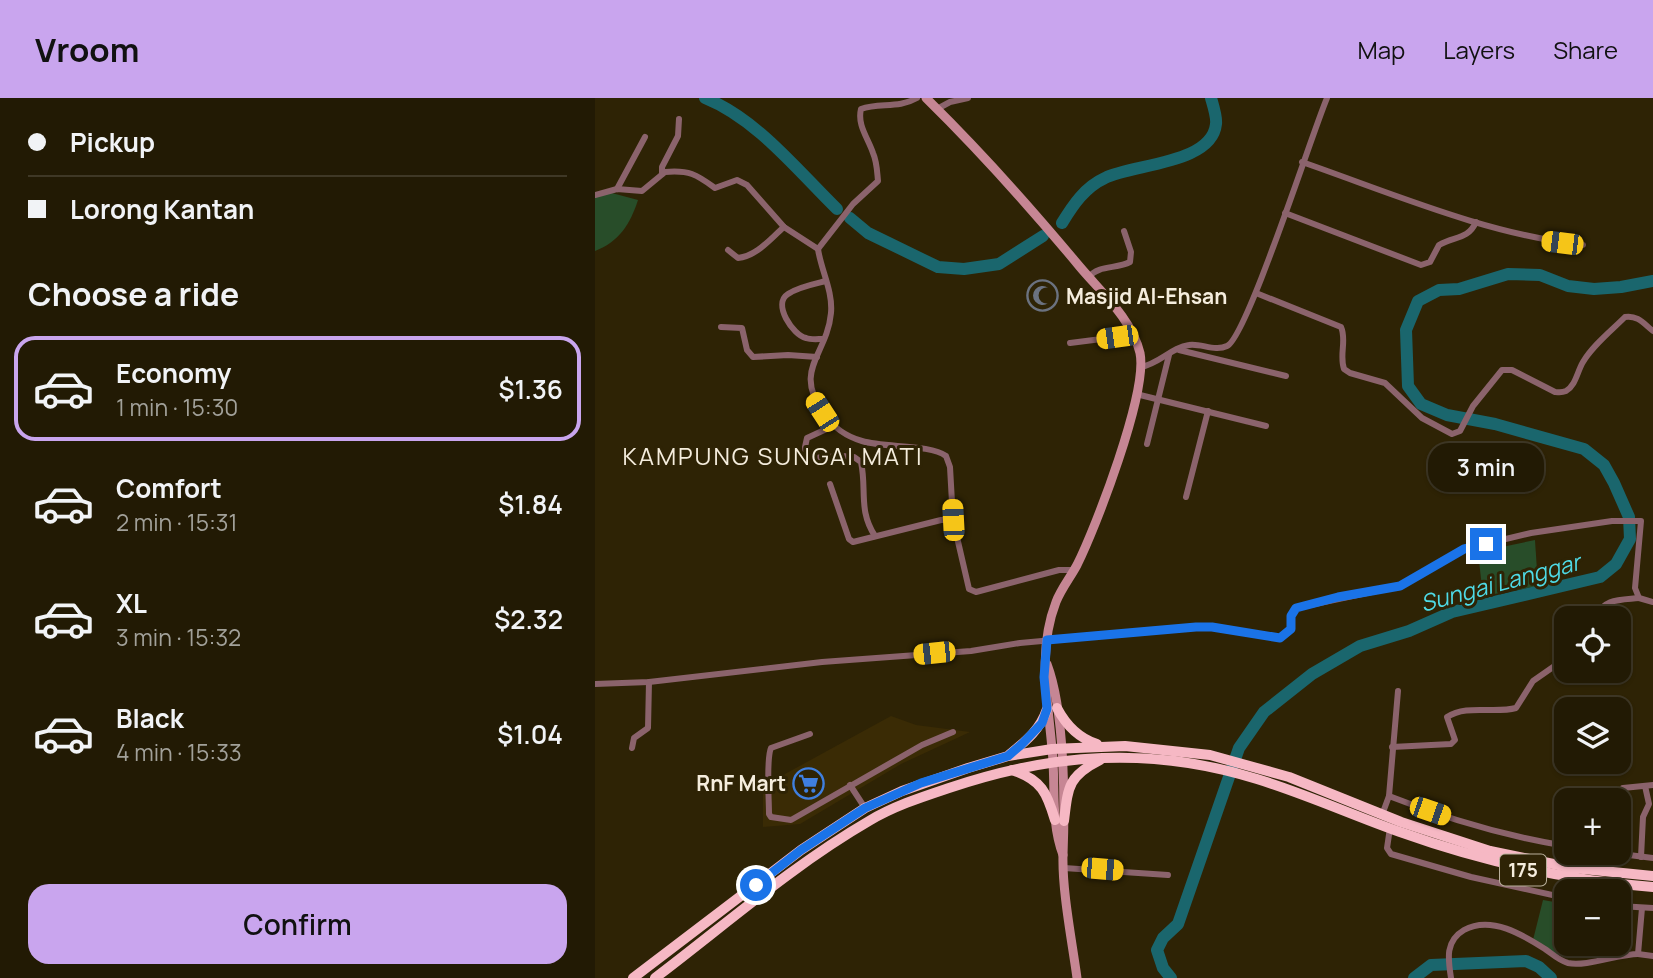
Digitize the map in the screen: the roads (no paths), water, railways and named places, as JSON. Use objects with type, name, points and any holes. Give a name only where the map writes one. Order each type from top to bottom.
[{"type":"highway","points":[[1008,756],[1033,735],[1052,708],[1074,731],[1104,751],[1070,783],[1060,820]]},
{"type":"highway","name":"175","points":[[633,978],[801,850],[865,808],[921,783],[1008,756],[1056,749],[1209,761],[1289,777],[1433,834],[1525,859],[1586,870],[1653,876]]},
{"type":"highway","name":"175","points":[[655,978],[810,860],[871,820],[923,796],[1008,769],[1104,751]]},
{"type":"highway","points":[[1008,769],[1025,775],[1042,787],[1060,820]]},
{"type":"highway","name":"175","points":[[1244,769],[1389,828],[1489,861],[1534,872],[1611,884],[1653,887]]},
{"type":"main road","points":[[926,98],[1042,221],[1124,320],[1140,352],[1141,367],[1136,394],[1118,459],[1089,538],[1057,600],[1047,640],[1044,677],[1052,708],[1056,749],[1060,820],[1058,843],[1063,855],[1077,978]]},
{"type":"street","points":[[818,249],[853,204],[879,181],[873,152],[859,117],[861,109],[900,105],[916,98]]},
{"type":"street","points":[[937,109],[950,102],[968,98]]},
{"type":"street","points":[[1141,367],[1151,366],[1188,345],[1228,346],[1237,337],[1257,293],[1327,98]]},
{"type":"street","points":[[662,174],[662,167],[676,144],[679,119]]},
{"type":"street","points":[[617,189],[645,137]]},
{"type":"street","points":[[1302,162],[1476,222],[1541,240],[1583,245]]},
{"type":"street","points":[[595,195],[617,189],[642,191],[665,172],[690,172],[715,188],[732,181],[742,182],[773,212],[784,227],[818,249],[831,313],[810,378],[810,388],[814,399],[833,426],[846,435],[874,444],[944,454],[950,467],[953,520],[967,586],[972,591],[1059,570],[1074,570]]},
{"type":"street","points":[[1285,213],[1421,265],[1430,262],[1439,245],[1465,236],[1476,222]]},
{"type":"street","points":[[728,250],[738,258],[747,257],[784,227]]},
{"type":"street","points":[[1089,277],[1098,270],[1120,267],[1131,262],[1131,252],[1124,231]]},
{"type":"street","points":[[823,339],[805,338],[799,334],[783,314],[781,304],[788,294],[826,281]]},
{"type":"street","points":[[1257,293],[1341,327],[1344,335],[1341,359],[1344,369],[1385,383],[1422,418],[1452,434],[1460,431],[1473,406],[1504,369],[1522,374],[1555,392],[1565,391],[1575,381],[1582,363],[1625,317],[1639,318],[1653,331]]},
{"type":"street","points":[[721,327],[742,328],[747,350],[753,356],[817,356]]},
{"type":"street","points":[[1070,344],[1133,335]]},
{"type":"street","points":[[1179,350],[1286,376]]},
{"type":"street","points":[[1147,444],[1169,355]]},
{"type":"street","points":[[1136,394],[1266,426]]},
{"type":"street","points":[[1186,497],[1208,411]]},
{"type":"street","points":[[833,426],[807,438],[806,455],[812,458],[854,457],[861,461],[865,487],[864,514],[866,523],[875,536]]},
{"type":"street","points":[[829,484],[851,541],[856,542],[941,520],[953,520]]},
{"type":"street","points":[[595,684],[649,682],[822,662],[971,651],[1047,640],[1196,627],[1280,638],[1291,629],[1291,616],[1296,608],[1400,586],[1464,549],[1531,533],[1612,521],[1641,521],[1635,587],[1639,598]]},
{"type":"street","points":[[1603,606],[1611,601],[1639,598],[1653,602]]},
{"type":"street","points":[[1392,747],[1451,744],[1455,737],[1447,717],[1450,714],[1515,708],[1533,681],[1554,666]]},
{"type":"street","points":[[632,748],[634,738],[648,728],[649,682]]},
{"type":"street","points":[[1382,815],[1389,796],[1398,691]]},
{"type":"street","points":[[810,734],[771,748],[767,755],[771,817],[791,820],[922,744],[953,732]]},
{"type":"street","points":[[850,785],[865,808]]},
{"type":"street","points":[[1623,788],[1649,785],[1651,805],[1643,817],[1641,857]]},
{"type":"street","points":[[1389,796],[1471,825],[1514,837],[1554,844]]},
{"type":"street","points":[[1389,828],[1387,848],[1391,854],[1471,877],[1554,895]]},
{"type":"street","points":[[1631,856],[1653,858]]},
{"type":"street","points":[[1064,868],[1168,875]]},
{"type":"street","points":[[1631,907],[1653,908]]},
{"type":"street","points":[[1638,954],[1642,908]]},
{"type":"street","points":[[1451,978],[1449,954],[1453,940],[1465,930],[1480,925],[1490,925],[1521,935],[1567,962],[1638,954],[1653,956]]},
{"type":"waterway","points":[[705,98],[724,107],[759,132],[837,209]]},
{"type":"waterway","points":[[1062,223],[1080,197],[1091,186],[1105,178],[1169,161],[1201,147],[1211,137],[1216,124],[1211,98]]},
{"type":"waterway","points":[[850,218],[868,233],[938,267],[964,269],[999,264],[1043,236]]},
{"type":"waterway","name":"Sungai Langgar","points":[[1171,978],[1163,968],[1157,950],[1163,938],[1178,924],[1239,748],[1264,712],[1312,674],[1360,646],[1409,631],[1452,612],[1600,577],[1616,564],[1630,539],[1629,517],[1614,483],[1604,465],[1584,449],[1495,424],[1447,415],[1421,404],[1408,386],[1406,330],[1418,301],[1439,290],[1459,289],[1508,274],[1540,275],[1568,286],[1594,289],[1653,281]]},
{"type":"waterway","name":"Sungai Langgar","points":[[1414,978],[1431,965],[1526,961],[1539,967],[1551,978]]},
{"type":"place","name":"Masjid Al-Ehsan","points":[[1043,296]]},
{"type":"place","name":"RnF Mart","points":[[809,783]]},
{"type":"district","name":"KAMPUNG SUNGAI MATI","points":[[773,455]]}]
